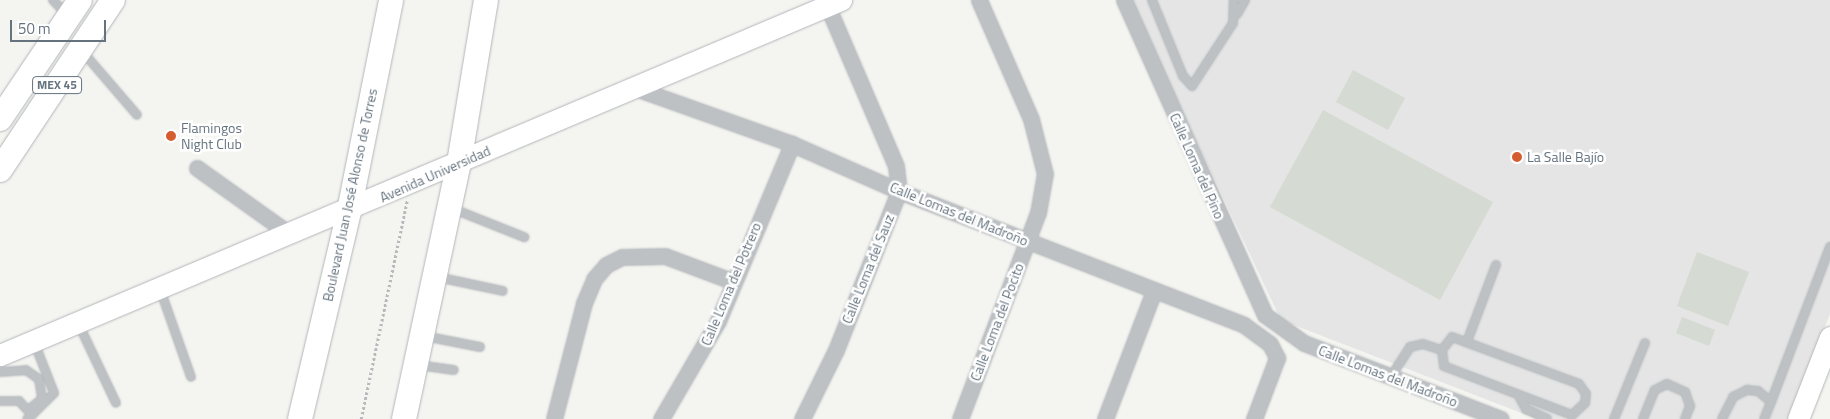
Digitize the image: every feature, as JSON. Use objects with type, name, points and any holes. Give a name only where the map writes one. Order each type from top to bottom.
[{"type":"main road","name":"MEX 45","points":[[0,170],[113,0]]},
{"type":"main road","name":"Boulevard Juan José Alonso de Torres","points":[[300,419],[349,211],[391,0]]},
{"type":"main road","points":[[404,419],[459,163],[486,0]]},
{"type":"main road","name":"MEX 45","points":[[0,119],[67,6]]},
{"type":"street","name":"Calle Loma del Pocito","points":[[960,419],[1028,241],[1043,191],[1042,154],[979,0]]},
{"type":"street","name":"Calle Loma del Pino","points":[[1124,0],[1257,302],[1278,328]]},
{"type":"street","name":"Avenida Universidad","points":[[0,355],[349,211],[832,2]]},
{"type":"street","name":"Calle Loma del Sauz","points":[[802,419],[836,350],[899,190],[896,166],[832,2]]},
{"type":"street","name":"Calle Lomas del Madroño","points":[[635,88],[792,144],[899,190],[1244,325],[1276,351],[1277,365],[1254,419]]},
{"type":"street","name":"Calle Loma del Potrero","points":[[660,419],[718,321],[732,281],[792,144]]},
{"type":"street","points":[[197,168],[291,235]]},
{"type":"street","points":[[554,419],[584,303],[594,279],[606,265],[622,256],[665,256],[732,281]]},
{"type":"street","points":[[1105,419],[1154,291]]},
{"type":"street","name":"Calle Lomas del Madroño","points":[[1278,328],[1304,344],[1501,419]]},
{"type":"street","points":[[1798,419],[1830,337]]},
{"type":"lane","points":[[1152,0],[1183,76],[1192,86],[1245,0]]},
{"type":"lane","points":[[1234,0],[1236,15]]},
{"type":"lane","points":[[80,50],[137,115]]},
{"type":"lane","points":[[449,207],[524,237]]},
{"type":"lane","points":[[1764,419],[1830,247]]},
{"type":"lane","points":[[1468,339],[1496,265]]},
{"type":"lane","points":[[434,276],[503,291]]},
{"type":"lane","points":[[160,288],[190,377]]},
{"type":"lane","points":[[78,323],[116,403]]},
{"type":"lane","points":[[422,336],[480,347]]},
{"type":"lane","points":[[1449,338],[1468,339],[1579,384],[1586,394],[1585,403],[1572,415],[1444,366],[1442,350],[1449,338]]},
{"type":"lane","points":[[29,415],[54,393],[34,341]]},
{"type":"lane","points":[[1614,419],[1644,343]]},
{"type":"lane","points":[[1390,378],[1410,347],[1423,344],[1442,350]]},
{"type":"lane","points":[[416,365],[454,370]]},
{"type":"lane","points":[[0,372],[26,370],[39,378],[42,399],[29,415]]},
{"type":"lane","points":[[1643,419],[1655,390],[1667,384],[1685,392],[1690,406],[1685,419]]},
{"type":"lane","points":[[1722,419],[1738,393],[1758,391],[1771,402]]},
{"type":"lane","points":[[1519,396],[1526,409],[1547,419]]},
{"type":"lane","points":[[0,401],[12,398],[29,415]]},
{"type":"path","points":[[361,419],[410,185]]},
{"type":"shaded area","name":"La Salle Bajío","points":[[1130,0],[1830,0],[1830,314],[1787,419],[1537,419],[1281,320]]},
{"type":"shaded area","points":[[1353,70],[1405,98],[1388,130],[1336,102]]},
{"type":"shaded area","points":[[1323,110],[1493,202],[1440,300],[1270,207]]},
{"type":"shaded area","points":[[1697,252],[1749,272],[1728,326],[1677,306]]},
{"type":"shaded area","points":[[1682,317],[1715,330],[1709,346],[1676,333]]},
{"type":"place","name":"Flamingos Night Club","points":[[171,136]]},
{"type":"place","name":"La Salle Bajío","points":[[1517,157]]}]
